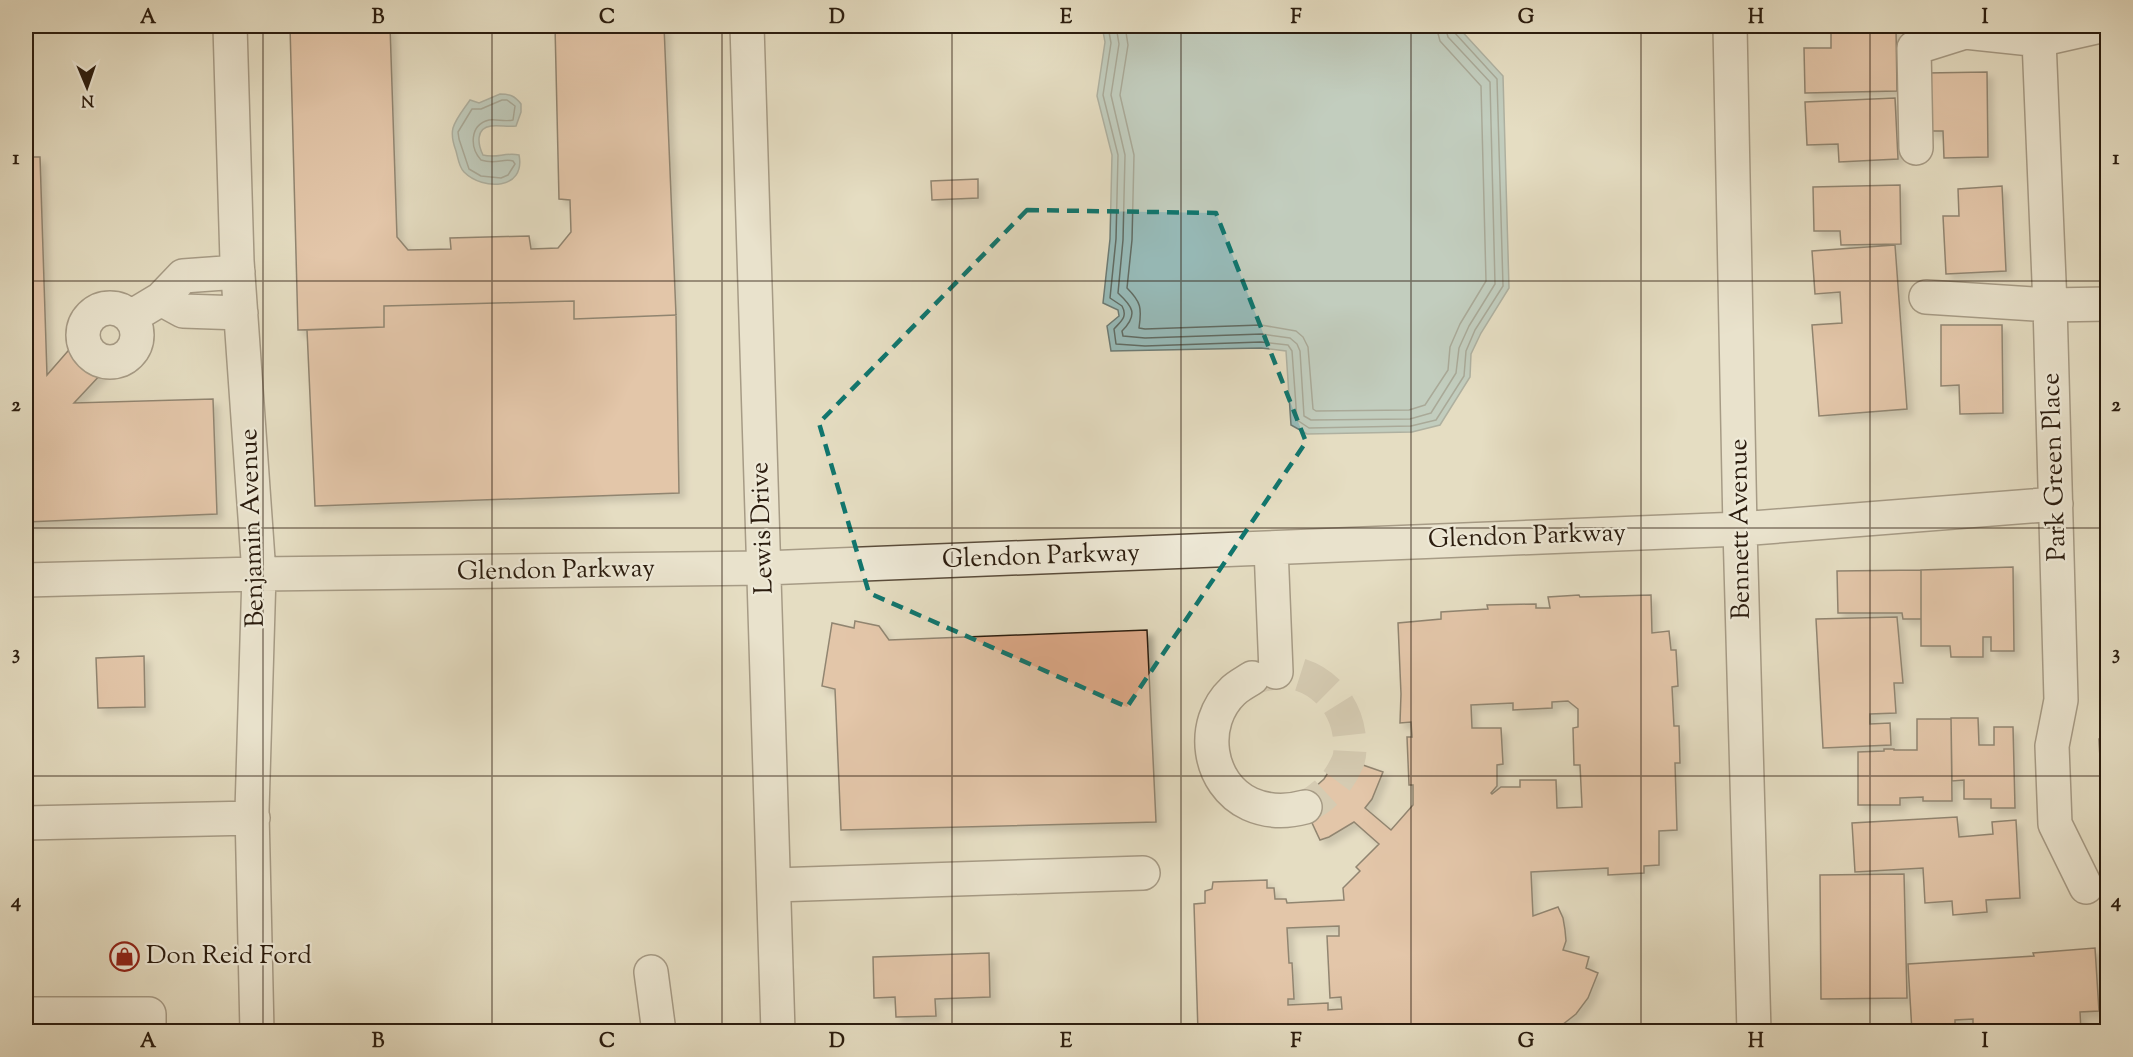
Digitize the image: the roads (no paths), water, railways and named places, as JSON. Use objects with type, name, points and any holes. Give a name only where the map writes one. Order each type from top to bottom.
[{"type":"street","name":"Benjamin Avenue","points":[[230,26],[238,272],[259,574],[253,818],[257,1032]]},
{"type":"street","name":"Lewis Drive","points":[[747,26],[778,1032]]},
{"type":"street","name":"Bennett Avenue","points":[[1730,26],[1740,528],[1754,1032]]},
{"type":"street","points":[[1916,148],[1914,48],[1965,32],[2039,40],[2101,26]]},
{"type":"street","name":"Park Green Place","points":[[2039,40],[2050,305],[2061,700],[2052,746],[2055,824],[2086,887]]},
{"type":"street","points":[[131,317],[161,299],[183,276],[238,272]]},
{"type":"street","points":[[1926,297],[2050,305],[2108,304]]},
{"type":"street","points":[[161,299],[183,311],[241,313]]},
{"type":"street","name":"Glendon Parkway","points":[[26,580],[259,574],[764,568],[1740,528],[2056,504]]},
{"type":"street","points":[[1271,548],[1264,675],[1233,690],[1220,708],[1212,729],[1212,751],[1218,773],[1231,791],[1250,804],[1271,811],[1305,807]]},
{"type":"street","points":[[26,823],[253,818]]},
{"type":"street","points":[[774,885],[1143,873]]},
{"type":"street","points":[[651,972],[659,1032]]},
{"type":"street","points":[[35,1032],[34,1014],[149,1014],[149,1032]]},
{"type":"water","points":[[1102,26],[1457,26],[1503,76],[1509,288],[1481,333],[1471,354],[1470,377],[1440,425],[1412,432],[1307,434],[1291,425],[1286,351],[1261,348],[1111,351],[1107,326],[1119,316],[1118,310],[1103,303],[1110,239],[1112,155],[1097,96],[1105,42]]},
{"type":"water","points":[[500,94],[512,96],[521,104],[516,126],[486,127],[480,133],[480,147],[483,155],[519,155],[519,167],[516,175],[510,181],[492,184],[472,178],[462,170],[452,131],[470,100],[479,103]]},
{"type":"tunnel","points":[[1252,678],[1286,672],[1298,674],[1325,689],[1343,714],[1349,737],[1348,761],[1331,788],[1319,799],[1305,807]]},
{"type":"place","name":"Don Reid Ford","points":[[125,956]]}]
